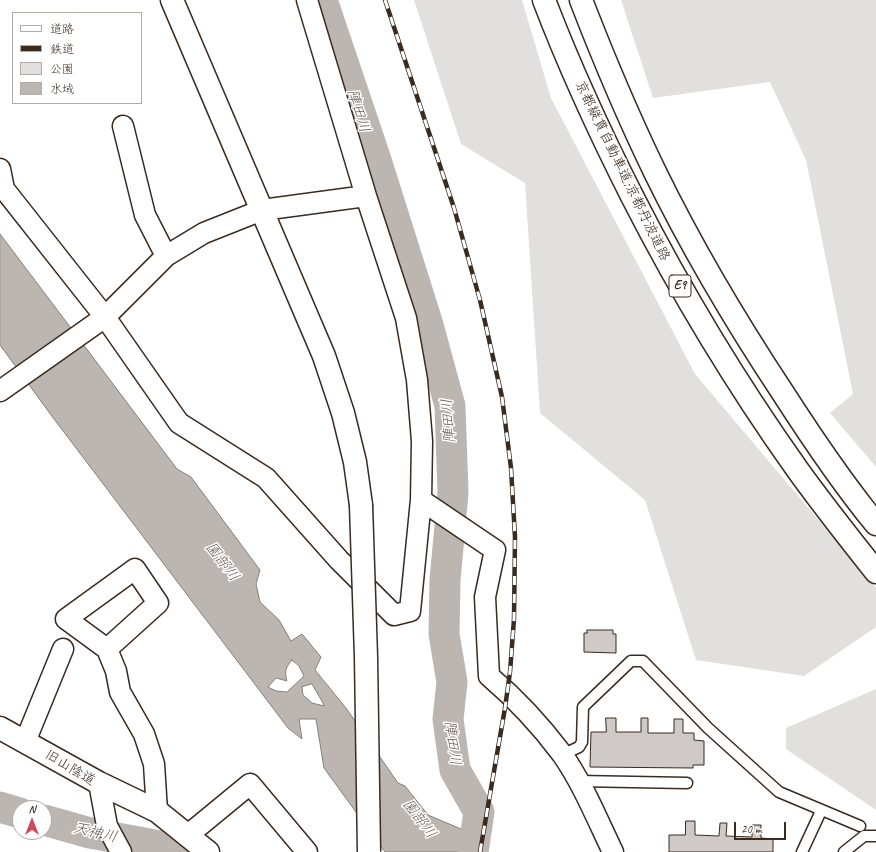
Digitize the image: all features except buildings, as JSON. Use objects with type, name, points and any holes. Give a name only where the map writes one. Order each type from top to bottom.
[{"type":"main road","points":[[172,0],[324,356],[341,406],[355,462],[360,505],[366,657],[369,852]]},
{"type":"main road","name":"京都縦貫自動車道;京都丹波道路","points":[[544,0],[582,93],[613,159],[675,277],[756,410],[797,470],[876,572]]},
{"type":"main road","name":"E9","points":[[580,0],[606,64],[655,171],[721,293],[760,359],[805,427],[853,496],[876,524]]},
{"type":"main road","name":"旧山陰道","points":[[0,728],[99,783]]},
{"type":"main road","points":[[99,783],[157,811],[207,851]]},
{"type":"street","points":[[0,169],[2,186],[105,317],[179,423],[266,478],[339,560],[394,615],[410,611],[421,500],[422,441],[417,380],[408,326],[366,196],[307,0]]},
{"type":"street","points":[[123,126],[145,216],[166,256]]},
{"type":"street","points":[[0,391],[105,317],[166,256],[204,233],[262,210],[366,196]]},
{"type":"street","points":[[421,500],[495,550],[485,597],[489,676],[528,713],[562,755],[578,781],[613,852]]},
{"type":"street","points":[[25,742],[62,649]]},
{"type":"street","points":[[107,649],[116,671],[120,692],[144,734],[154,764],[157,811]]},
{"type":"street","name":"旧山陰道","points":[[99,783],[107,826],[122,852]]},
{"type":"street","points":[[188,835],[250,784],[307,852]]},
{"type":"lane","points":[[562,755],[579,747],[582,742],[582,707],[631,661],[643,661],[708,728],[779,792],[821,811],[860,826]]},
{"type":"lane","points":[[578,781],[687,783]]},
{"type":"lane","points":[[802,852],[821,811]]},
{"type":"lane","points":[[844,852],[864,836],[876,836]]},
{"type":"green space","points":[[414,0],[522,0],[551,98],[695,374],[876,588],[876,627],[804,676],[696,660],[645,500],[540,413],[525,183],[461,144]]},
{"type":"green space","points":[[621,0],[876,0],[876,467],[830,413],[853,394],[806,160],[770,82],[653,98]]},
{"type":"green space","points":[[876,689],[876,810],[786,749],[786,728]]},
{"type":"water","name":"園部川","points":[[0,234],[177,469],[191,477],[260,570],[256,584],[260,602],[279,620],[291,641],[302,634],[321,657],[315,670],[346,708],[398,783],[405,786],[428,815],[461,829],[479,852],[385,852],[324,768],[316,719],[299,719],[302,739],[288,728],[51,415],[0,345]],"holes":[[[292,660],[299,666],[304,676],[287,692],[276,691],[268,687],[276,678],[287,681],[286,669]],[[312,684],[323,703],[324,706],[312,703],[303,695],[302,687]]]},
{"type":"waterway","name":"陣田川","points":[[322,0],[375,157],[428,325],[450,406],[453,493],[445,580],[444,634],[452,682],[448,719],[455,770],[479,812],[473,852]]},
{"type":"waterway","name":"天神川","points":[[0,807],[12,811]]},
{"type":"waterway","name":"天神川","points":[[52,822],[90,833],[193,852]]},
{"type":"railway","points":[[385,0],[454,208],[480,300],[502,397],[511,468],[515,537],[514,619],[510,672],[480,852]]}]
